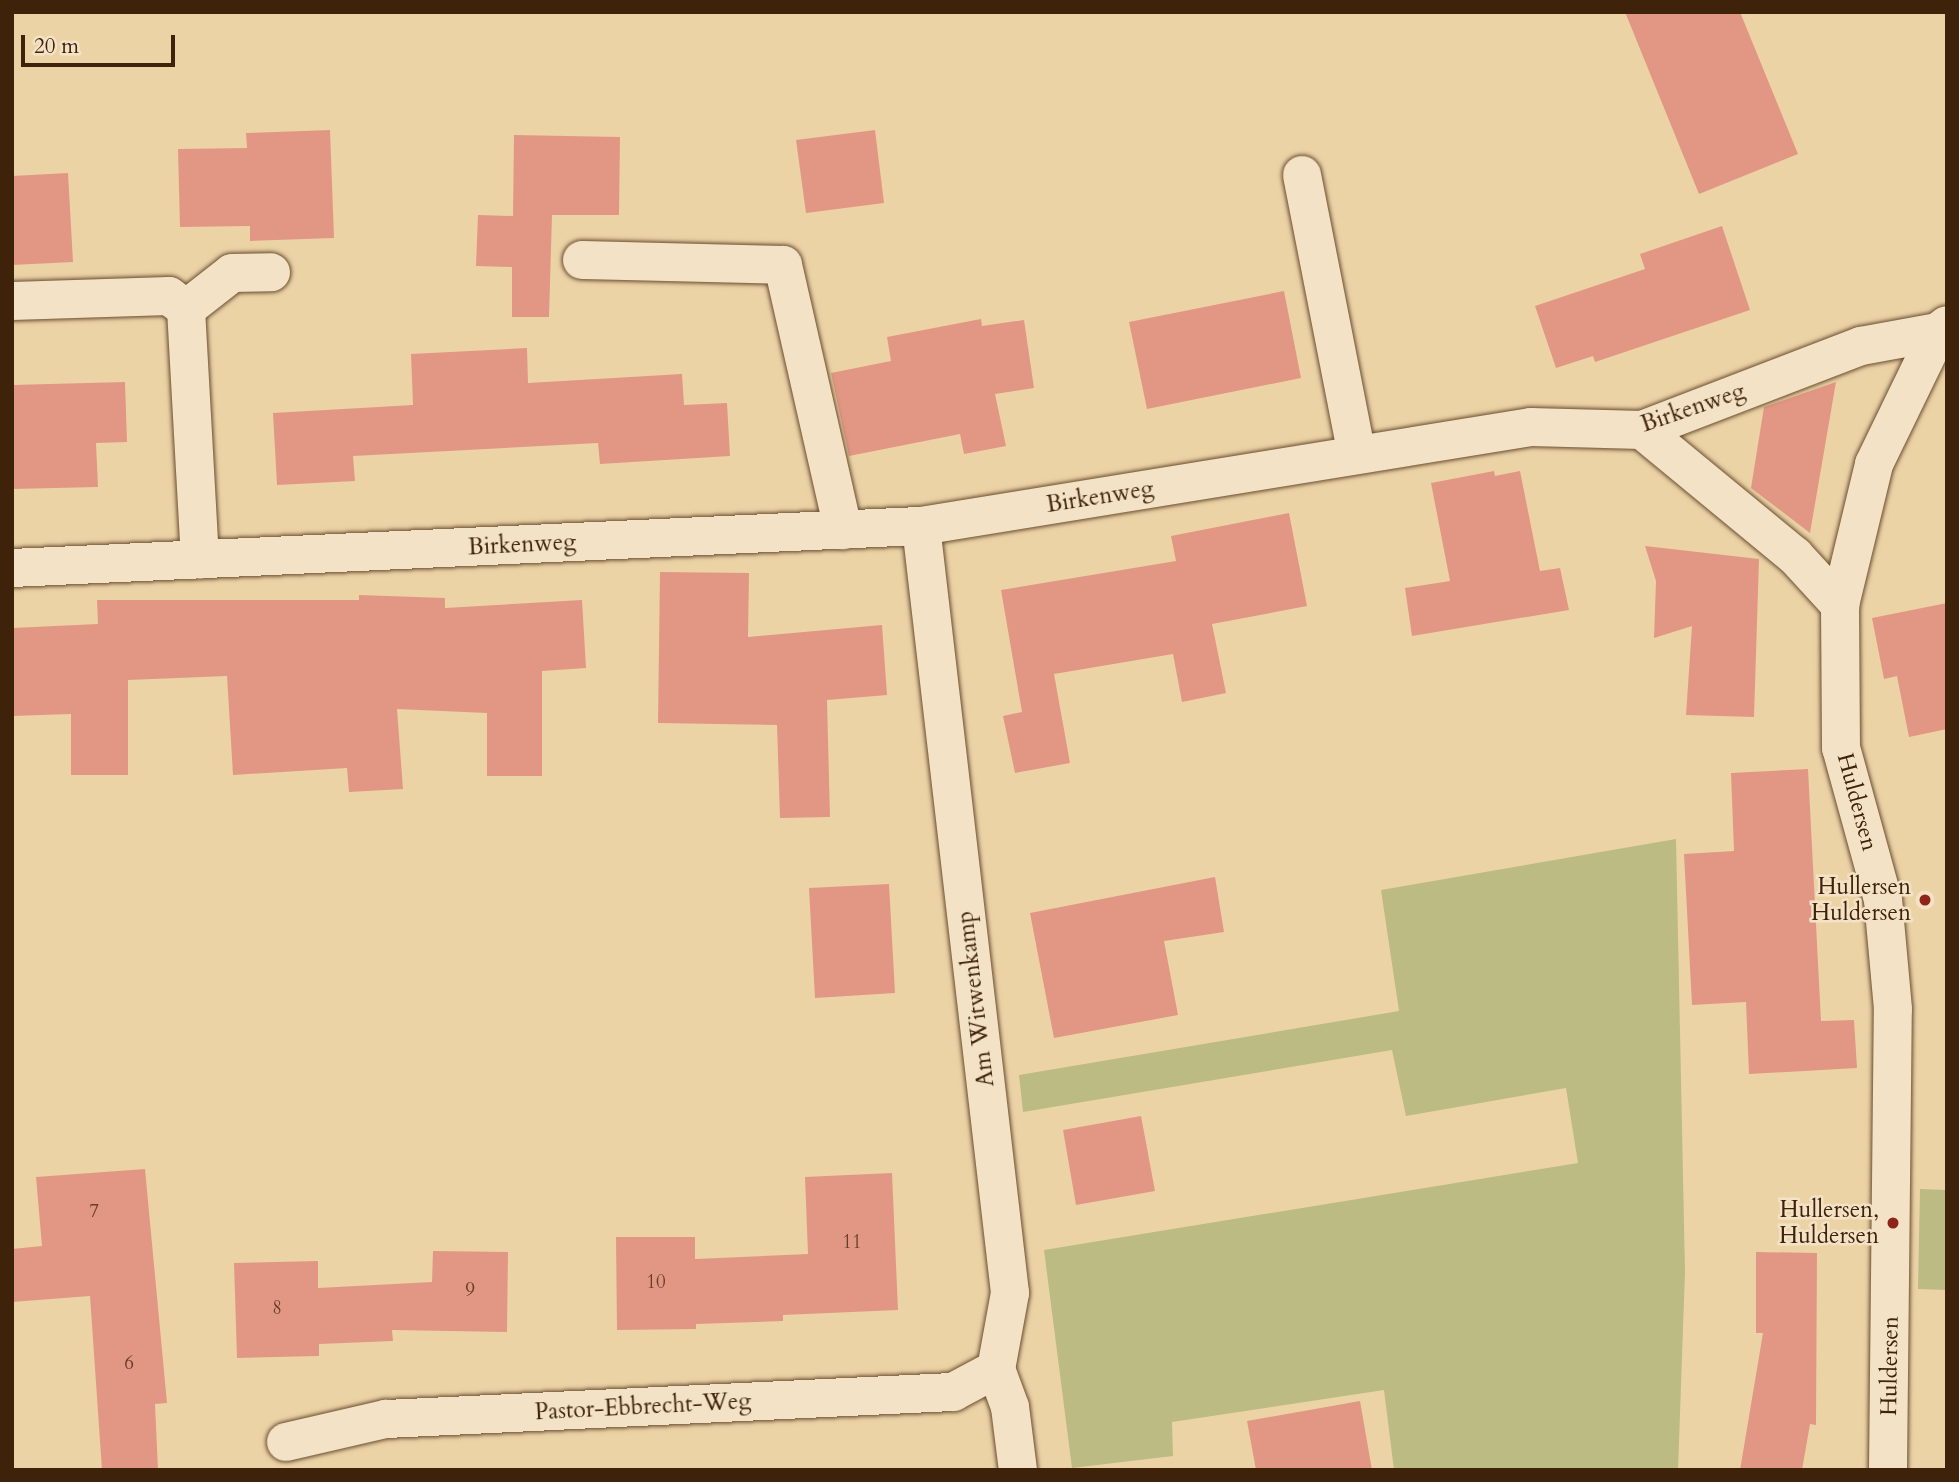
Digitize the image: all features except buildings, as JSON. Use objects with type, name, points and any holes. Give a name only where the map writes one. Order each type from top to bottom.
[{"type":"street","points":[[1302,175],[1357,455]]},
{"type":"street","points":[[582,260],[783,265],[843,530]]},
{"type":"street","points":[[186,309],[232,274],[271,272]]},
{"type":"street","points":[[12,301],[169,296],[186,309],[200,559]]},
{"type":"street","name":"Birkenweg","points":[[12,568],[921,526],[1531,427],[1642,430],[1861,346],[1942,328]]},
{"type":"street","name":"Huldersen","points":[[1888,1470],[1893,1009],[1882,900],[1841,748],[1840,605],[1874,464],[1942,328]]},
{"type":"street","points":[[1642,430],[1795,556],[1840,605]]},
{"type":"street","name":"Am Witwenkamp","points":[[921,526],[1010,1293],[996,1369]]},
{"type":"street","points":[[996,1369],[1010,1407],[1018,1470]]},
{"type":"street","name":"Pastor-Ebbrecht-Weg","points":[[286,1443],[386,1419],[953,1392],[996,1369]]},
{"type":"shaded area","points":[[1676,839],[1685,1272],[1678,1470],[1394,1470],[1384,1390],[1172,1422],[1173,1456],[1072,1468],[1044,1250],[1578,1163],[1566,1088],[1406,1116],[1392,1050],[1023,1112],[1019,1075],[1399,1011],[1381,890]]},
{"type":"shaded area","points":[[1920,1189],[1947,1190],[1947,1290],[1918,1289]]},
{"type":"place","name":"Hullersen Huldersen","points":[[1925,900]]},
{"type":"place","name":"Hullersen, Huldersen","points":[[1893,1223]]}]
